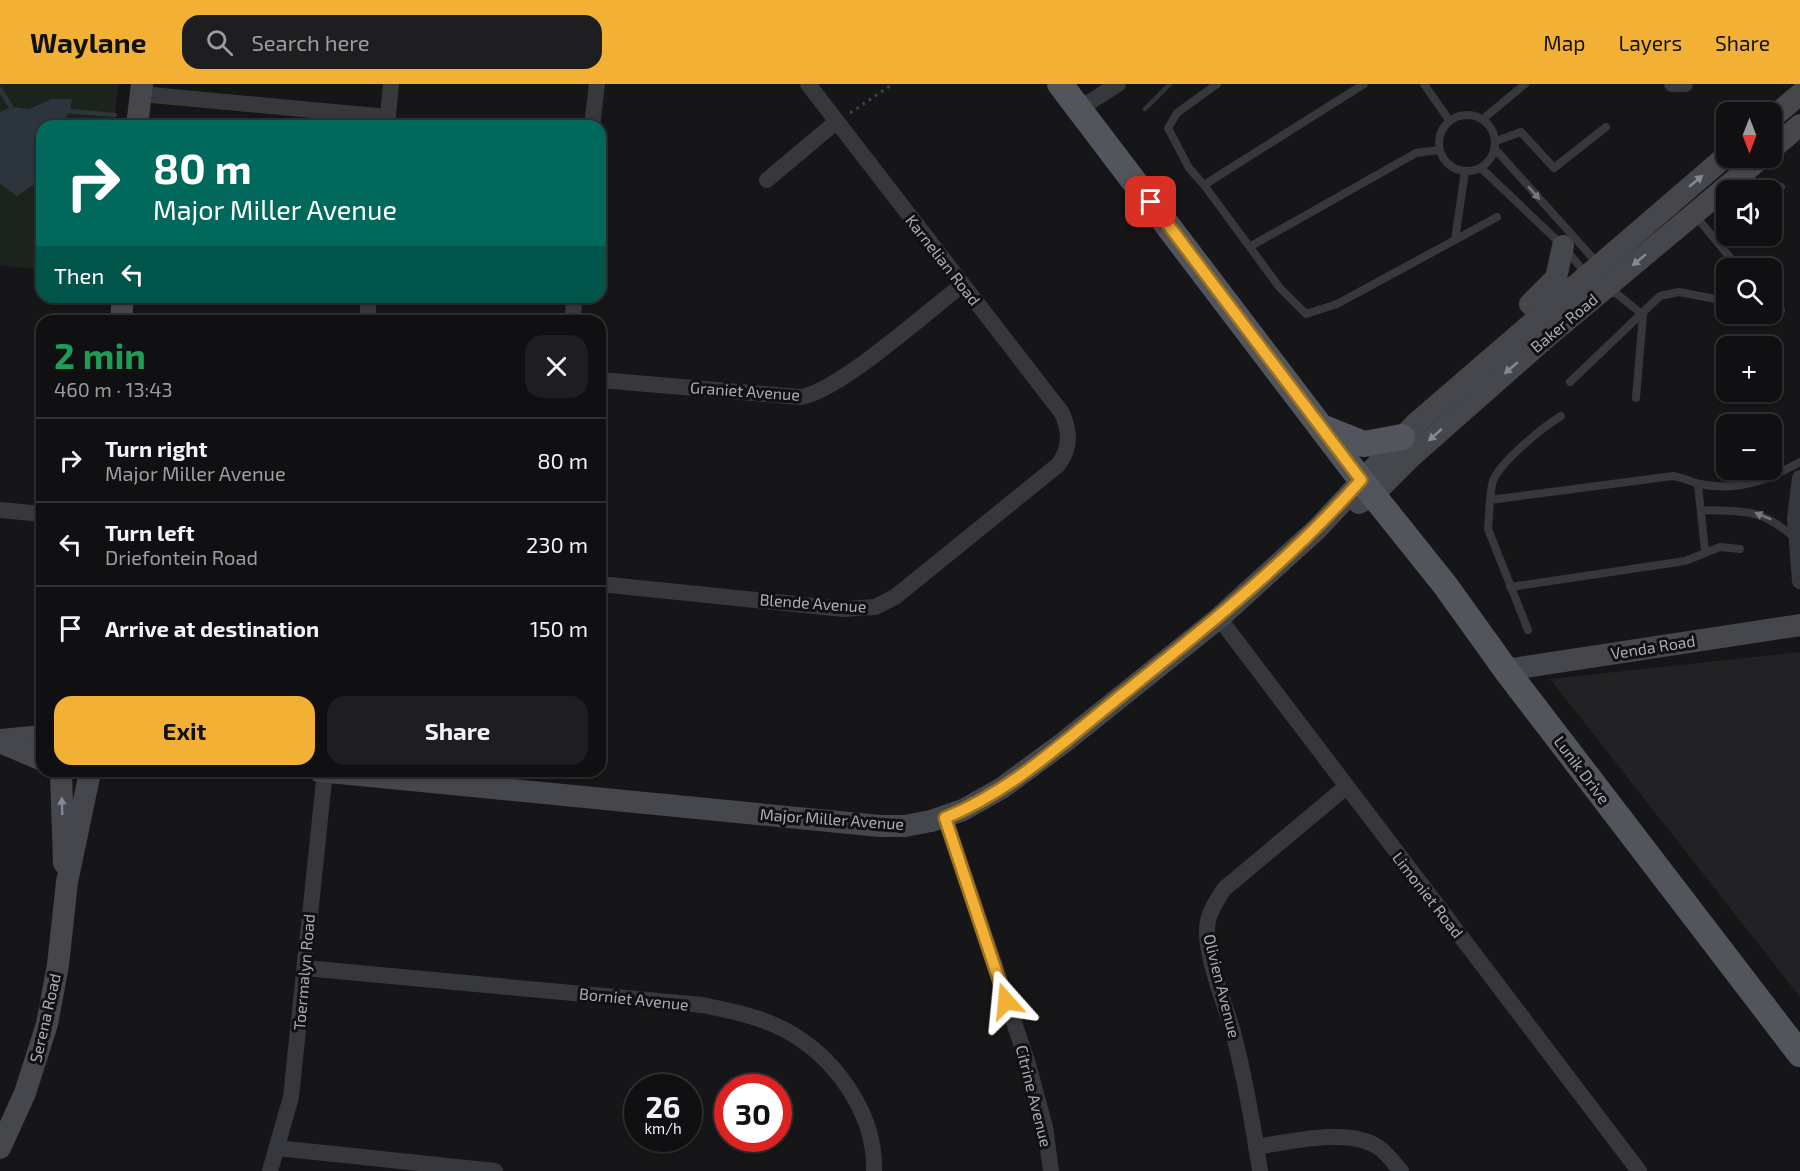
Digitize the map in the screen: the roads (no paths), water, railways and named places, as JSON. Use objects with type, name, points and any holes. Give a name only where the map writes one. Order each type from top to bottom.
[{"type":"main road","name":"Lunik Drive","points":[[1060,84],[1324,428],[1366,487],[1445,585],[1506,670],[1800,1054]]},
{"type":"main road","points":[[138,120],[142,89]]},
{"type":"main road","points":[[1782,109],[1800,94]]},
{"type":"main road","points":[[1782,140],[1800,125]]},
{"type":"main road","name":"Baker Road","points":[[1366,487],[1402,437],[1592,269],[1716,164]]},
{"type":"main road","name":"Baker Road","points":[[1366,487],[1612,288],[1749,168]]},
{"type":"main road","points":[[1484,363],[1501,330],[1556,278],[1563,246]]},
{"type":"main road","points":[[1324,428],[1364,444],[1402,437]]},
{"type":"main road","name":"Major Miller Avenue","points":[[386,777],[880,826],[905,826],[945,818],[1002,788],[1220,618],[1366,487]]},
{"type":"main road","name":"Venda Road","points":[[1506,670],[1800,625]]},
{"type":"main road","points":[[0,741],[36,737]]},
{"type":"main road","points":[[0,741],[36,757]]},
{"type":"main road","name":"Serena Road","points":[[60,777],[67,882]]},
{"type":"main road","name":"Serena Road","points":[[0,1148],[25,1092],[47,1024],[58,965],[67,882],[93,777]]},
{"type":"street","points":[[388,120],[391,84]]},
{"type":"street","points":[[593,120],[597,84]]},
{"type":"street","name":"Karnelian Road","points":[[808,84],[1062,413],[1069,440]]},
{"type":"street","points":[[1079,109],[1118,84]]},
{"type":"street","points":[[1672,84],[1684,84]]},
{"type":"street","points":[[142,89],[380,120]]},
{"type":"street","points":[[767,180],[836,122]]},
{"type":"street","name":"Graniet Avenue","points":[[606,380],[800,396],[813,395],[841,379],[962,285]]},
{"type":"street","name":"Blende Avenue","points":[[606,585],[843,609],[874,607],[895,597],[1058,465],[1064,458],[1069,440]]},
{"type":"street","points":[[1800,478],[1795,518],[1800,581]]},
{"type":"street","points":[[0,510],[36,513]]},
{"type":"street","name":"Limoniet Road","points":[[1220,618],[1639,1171]]},
{"type":"street","name":"Toermalyn Road","points":[[270,1171],[291,1097],[324,777]]},
{"type":"street","name":"Olivien Avenue","points":[[1260,1171],[1240,1060],[1216,973],[1207,934],[1207,924],[1213,906],[1224,889],[1346,787]]},
{"type":"street","name":"Citrine Avenue","points":[[945,818],[1028,1064],[1045,1127],[1051,1171]]},
{"type":"street","name":"Borniet Avenue","points":[[305,968],[702,1005],[754,1017],[803,1041],[845,1084],[858,1103],[867,1123],[872,1138],[874,1171]]},
{"type":"street","points":[[1256,1147],[1321,1138],[1356,1139],[1378,1147],[1401,1171]]},
{"type":"street","points":[[277,1148],[495,1171]]},
{"type":"lane","points":[[1217,84],[1177,113],[1168,128],[1189,168],[1251,246],[1280,288],[1306,314],[1337,304],[1497,217]]},
{"type":"lane","points":[[1204,185],[1364,84]]},
{"type":"lane","points":[[1424,84],[1449,120]]},
{"type":"lane","points":[[1483,119],[1525,84]]},
{"type":"lane","points":[[1466,114],[1483,119],[1494,132],[1495,145],[1487,163],[1481,168],[1465,171],[1449,165],[1439,150],[1440,134],[1449,120],[1466,114]]},
{"type":"lane","points":[[1495,145],[1521,132],[1554,168],[1606,127]]},
{"type":"lane","points":[[1495,145],[1592,269],[1612,288]]},
{"type":"lane","points":[[1251,246],[1416,153],[1439,150]]},
{"type":"lane","points":[[1481,168],[1563,246],[1643,315]]},
{"type":"lane","points":[[1455,240],[1465,171]]},
{"type":"lane","points":[[1694,214],[1730,258]]},
{"type":"lane","points":[[1570,382],[1643,315],[1660,296],[1669,292],[1716,299]]},
{"type":"lane","points":[[1636,398],[1643,315]]},
{"type":"lane","points":[[1528,630],[1488,529],[1490,500],[1493,482],[1499,472],[1542,428],[1561,416]]},
{"type":"lane","points":[[1490,500],[1673,476],[1687,478],[1698,484],[1758,483],[1800,462]]},
{"type":"lane","points":[[1698,484],[1706,551]]},
{"type":"lane","points":[[1701,510],[1755,512],[1768,517],[1796,538]]},
{"type":"lane","points":[[1510,587],[1685,561],[1720,547],[1740,549]]},
{"type":"waterway","points":[[1145,109],[1170,84]]},
{"type":"waterway","points":[[0,89],[11,107]]},
{"type":"waterway","points":[[70,111],[115,115]]}]
